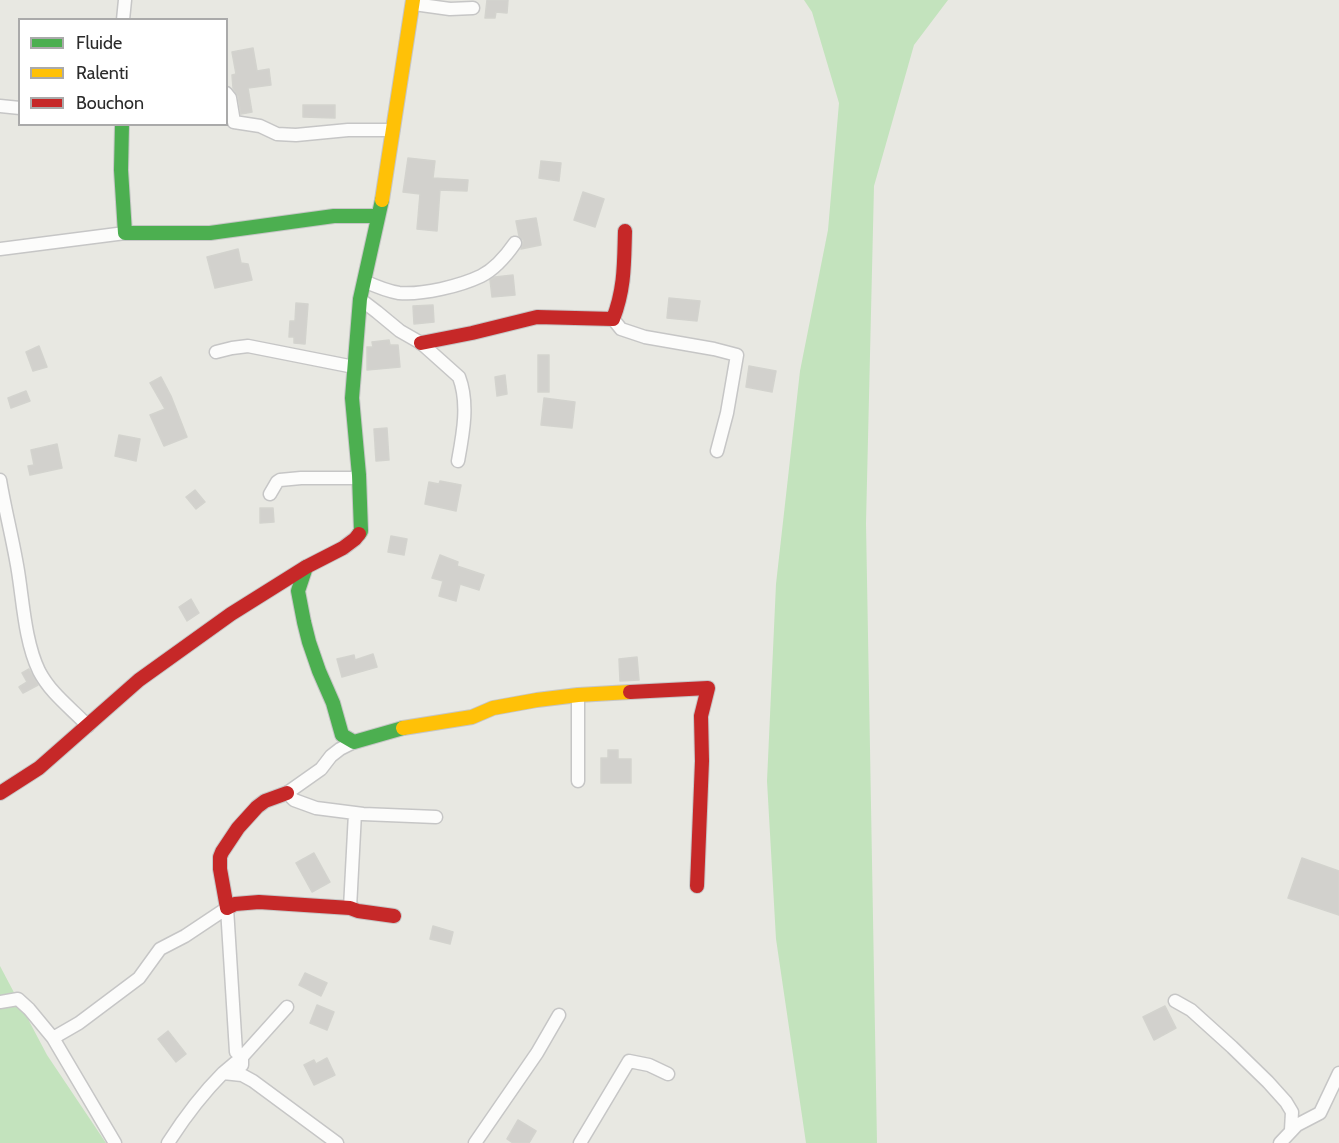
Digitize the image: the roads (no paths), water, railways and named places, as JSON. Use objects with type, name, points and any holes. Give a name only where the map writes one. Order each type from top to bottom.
[{"type":"street","points":[[123,18],[125,0]]},
{"type":"street","points":[[0,793],[39,768],[139,680],[231,614],[306,567],[343,548],[361,531],[352,398],[360,299],[383,197],[413,2],[450,9],[473,8]]},
{"type":"street","points":[[228,96],[230,98],[230,122],[260,126],[277,134],[393,130]]},
{"type":"street","points":[[0,106],[18,108]]},
{"type":"street","points":[[122,126],[121,170],[125,233]]},
{"type":"street","points":[[0,249],[125,233],[210,233],[334,216],[378,216]]},
{"type":"street","points":[[613,319],[624,278],[625,231]]},
{"type":"street","points":[[364,281],[400,293],[420,293],[455,285],[483,275],[504,259],[515,243]]},
{"type":"street","points":[[360,299],[400,331],[421,343],[459,377],[464,399],[464,421],[458,461]]},
{"type":"street","points":[[421,343],[537,317],[613,319],[621,328],[645,337],[737,355],[727,413],[717,451]]},
{"type":"street","points":[[216,352],[248,346],[354,367]]},
{"type":"street","points":[[270,494],[280,480],[352,478],[359,475]]},
{"type":"street","points":[[0,480],[32,652],[39,670],[56,696],[88,726]]},
{"type":"street","points":[[306,567],[298,591],[309,642],[346,742]]},
{"type":"street","points":[[282,582],[298,591]]},
{"type":"street","points":[[242,1057],[236,1052],[227,908],[219,858],[223,846],[261,804],[271,798],[280,798],[321,769],[346,742],[412,726],[472,717],[493,708],[578,695],[708,688],[701,716],[702,761],[697,886]]},
{"type":"street","points":[[578,695],[578,781]]},
{"type":"street","points":[[287,793],[294,800],[316,808],[436,818]]},
{"type":"street","points":[[350,908],[355,813]]},
{"type":"street","points":[[53,1038],[79,1023],[139,978],[160,949],[235,904],[260,902],[350,908],[394,916]]},
{"type":"street","points":[[0,1002],[18,999],[53,1038],[116,1143]]},
{"type":"street","points":[[1175,1001],[1191,1010],[1232,1047],[1286,1102],[1292,1112],[1291,1130]]},
{"type":"street","points":[[168,1143],[210,1086],[242,1057],[287,1007]]},
{"type":"street","points":[[475,1143],[537,1053],[559,1015]]},
{"type":"street","points":[[242,1057],[242,1076]]},
{"type":"street","points":[[580,1143],[629,1061],[649,1065],[668,1074]]},
{"type":"street","points":[[223,1073],[242,1076],[253,1081],[338,1143]]},
{"type":"street","points":[[1280,1143],[1297,1125],[1320,1113],[1339,1073]]}]
